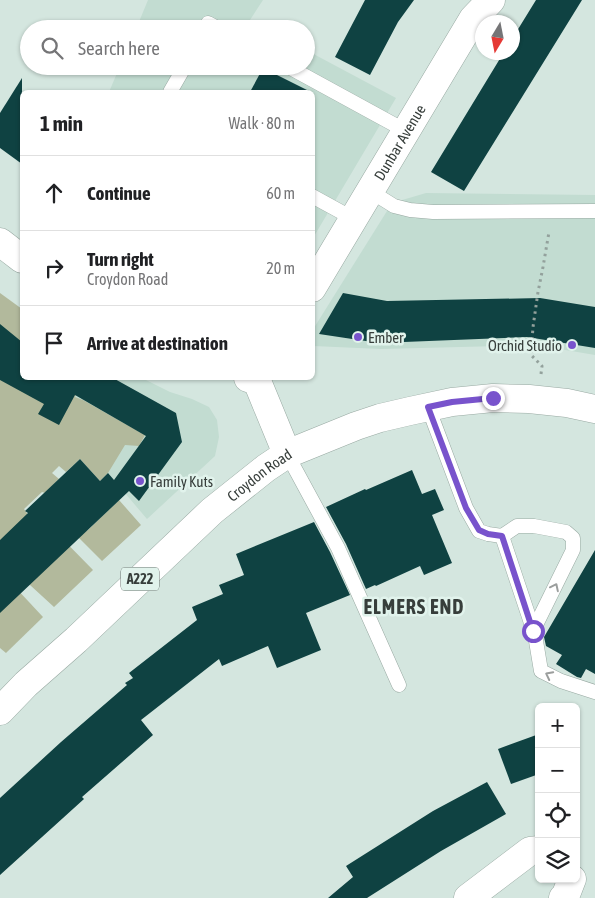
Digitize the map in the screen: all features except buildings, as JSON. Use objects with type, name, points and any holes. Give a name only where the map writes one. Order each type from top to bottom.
[{"type":"main road","name":"Dunbar Avenue","points":[[315,283],[473,19],[491,0]]},
{"type":"main road","points":[[0,242],[20,257]]},
{"type":"main road","points":[[255,380],[286,454]]},
{"type":"main road","name":"Croydon Road","points":[[0,711],[26,684],[83,634],[212,511],[286,454],[356,426],[388,416],[452,402],[493,398],[538,400],[567,403],[595,409]]},
{"type":"main road","points":[[468,898],[530,851],[535,850]]},
{"type":"main road","points":[[563,898],[566,897],[571,883]]},
{"type":"lane","points":[[171,90],[180,75]]},
{"type":"lane","points":[[303,75],[406,131]]},
{"type":"lane","points":[[370,191],[394,206],[410,210],[433,212],[595,211]]},
{"type":"lane","points":[[315,198],[354,219]]},
{"type":"lane","points":[[428,407],[466,508],[479,530],[488,534],[502,536],[517,526],[534,526],[566,532],[573,538],[573,550],[533,631]]},
{"type":"lane","points":[[286,454],[338,548],[399,685]]},
{"type":"lane","points":[[502,536],[533,631],[541,671],[561,681],[595,692]]},
{"type":"path","points":[[538,400],[542,366],[531,355],[532,327],[544,267],[549,229],[554,212]]},
{"type":"shaded area","points":[[148,0],[263,0],[250,20],[140,20]]},
{"type":"shaded area","points":[[315,55],[396,98],[315,235],[315,90],[110,90],[116,75],[315,75]]},
{"type":"shaded area","points":[[426,193],[595,195],[595,355],[536,345],[381,349],[315,346],[315,326],[392,203]]},
{"type":"shaded area","points":[[0,293],[20,308],[20,380],[84,380],[75,397],[145,435],[139,446],[125,445],[108,473],[100,481],[80,459],[66,472],[59,466],[52,473],[59,479],[45,493],[42,492],[24,509],[33,522],[40,516],[93,570],[54,607],[0,553]]},
{"type":"shaded area","points":[[84,380],[146,380],[170,392],[209,407],[217,420],[219,437],[215,456],[147,519],[108,473],[59,425]]},
{"type":"shaded area","points":[[119,500],[141,525],[102,561],[77,536],[88,530]]},
{"type":"shaded area","points":[[0,571],[43,617],[6,653],[0,648]]},
{"type":"place","name":"Ember","points":[[358,337]]},
{"type":"place","name":"Orchid Studio","points":[[572,345]]},
{"type":"place","name":"Family Kuts","points":[[140,481]]},
{"type":"district","name":"ELMERS END","points":[[414,606]]},
{"type":"route","points":[[493,398],[452,402],[428,407],[466,508],[479,530],[488,534],[502,536],[533,631]]}]
